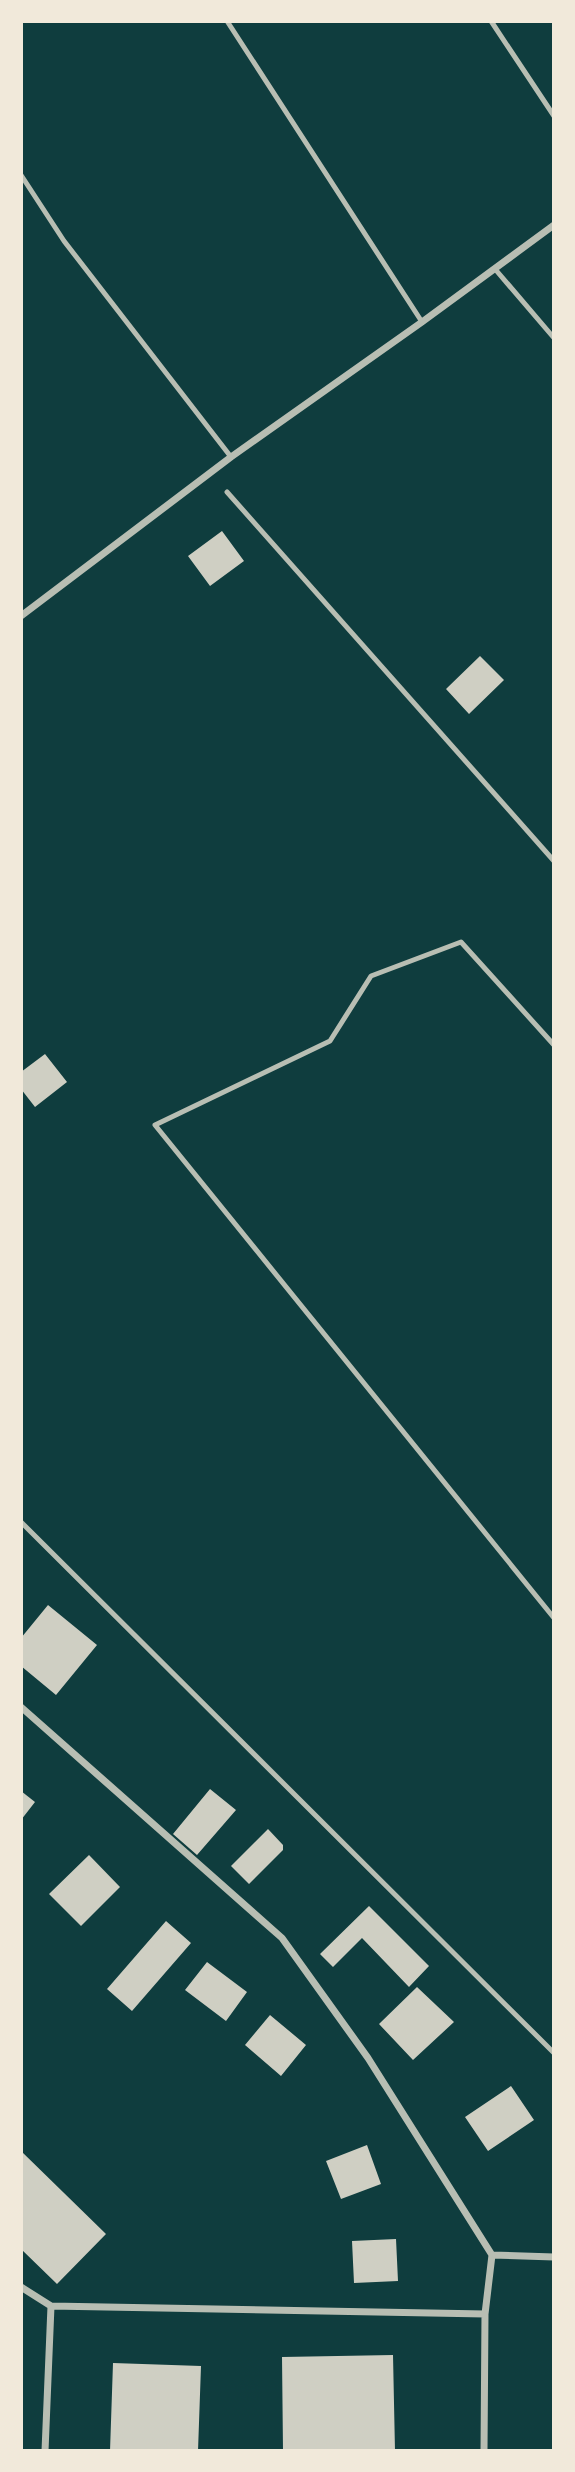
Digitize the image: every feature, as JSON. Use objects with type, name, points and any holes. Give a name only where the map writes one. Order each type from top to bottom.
[{"type":"street","points":[[21,616],[231,457],[554,225]]},
{"type":"street","points":[[21,1707],[282,1938],[368,2058],[492,2255],[485,2314],[484,2451]]},
{"type":"street","points":[[492,2255],[554,2257]]},
{"type":"street","points":[[21,2287],[51,2306],[485,2314]]},
{"type":"street","points":[[45,2451],[51,2306]]},
{"type":"lane","points":[[227,21],[422,322]]},
{"type":"lane","points":[[491,21],[554,116]]},
{"type":"lane","points":[[21,175],[64,241],[231,457]]},
{"type":"lane","points":[[495,269],[554,338]]},
{"type":"lane","points":[[227,492],[554,862]]},
{"type":"lane","points":[[554,1045],[461,942],[371,976],[330,1041],[155,1125],[554,1618]]},
{"type":"lane","points":[[21,1522],[554,2053]]},
{"type":"building","points":[[222,531],[244,561],[210,586],[188,556]]},
{"type":"building","points":[[480,656],[504,680],[469,714],[446,689]]},
{"type":"building","points":[[45,1054],[67,1082],[35,1107],[21,1089],[21,1072]]},
{"type":"building","points":[[48,1605],[97,1645],[56,1695],[21,1666],[21,1638]]},
{"type":"building","points":[[210,1789],[236,1810],[197,1855],[173,1834]]},
{"type":"building","points":[[21,1791],[35,1802],[21,1820]]},
{"type":"building","points":[[268,1829],[283,1845],[283,1850],[249,1884],[231,1866]]},
{"type":"building","points":[[89,1855],[120,1887],[81,1926],[49,1894]]},
{"type":"building","points":[[369,1906],[429,1966],[409,1987],[362,1938],[333,1967],[320,1954]]},
{"type":"building","points":[[166,1921],[191,1943],[132,2011],[107,1989]]},
{"type":"building","points":[[207,1962],[247,1992],[226,2021],[185,1990]]},
{"type":"building","points":[[417,1987],[454,2022],[413,2060],[379,2024]]},
{"type":"building","points":[[270,2015],[306,2045],[281,2076],[245,2045]]},
{"type":"building","points":[[511,2086],[534,2120],[488,2151],[465,2117]]},
{"type":"building","points":[[367,2145],[381,2184],[341,2199],[326,2161]]},
{"type":"building","points":[[21,2151],[106,2234],[57,2284],[21,2249]]},
{"type":"building","points":[[396,2239],[398,2281],[354,2283],[352,2241]]},
{"type":"building","points":[[393,2355],[395,2451],[283,2451],[282,2357]]},
{"type":"building","points":[[113,2363],[201,2366],[198,2451],[110,2451]]}]
